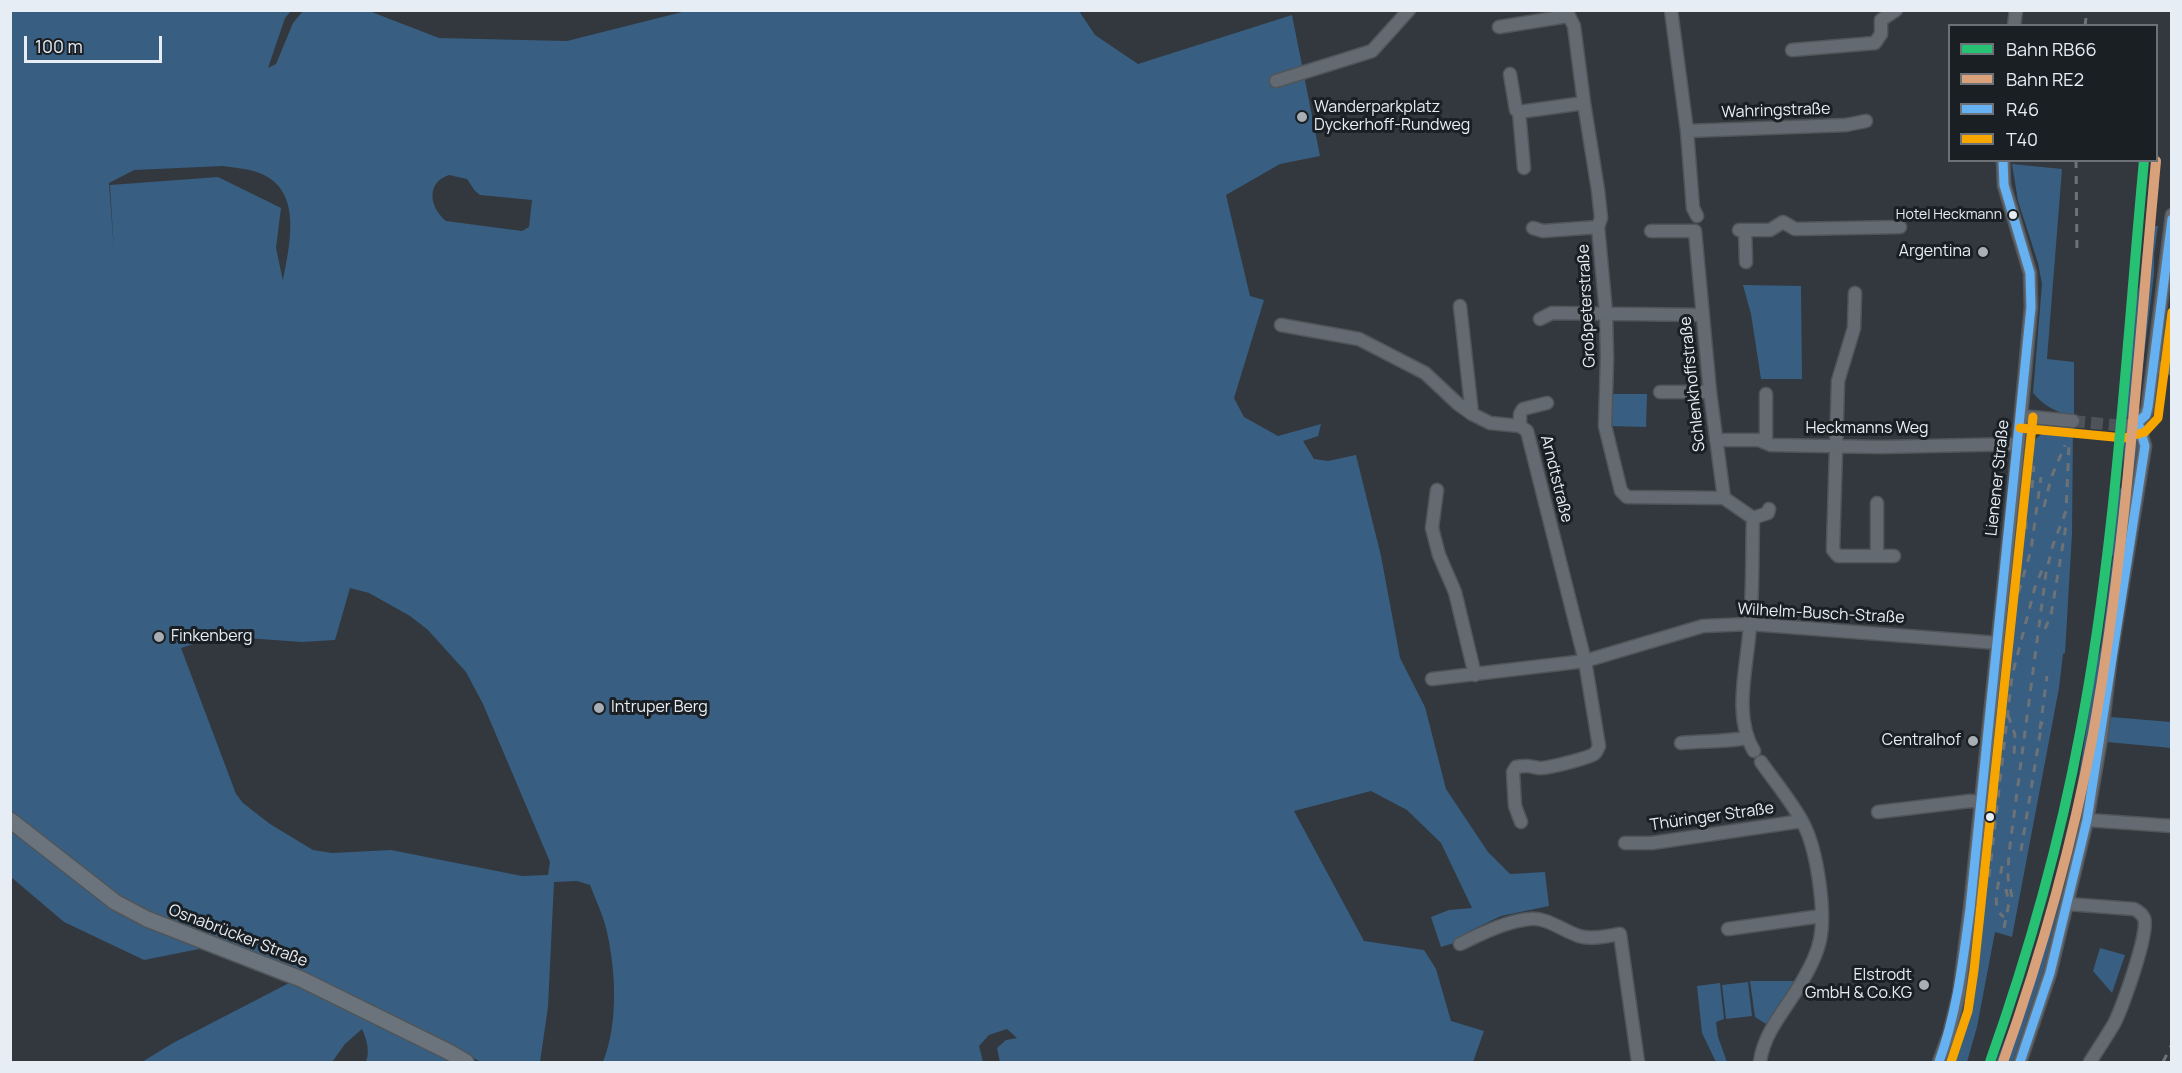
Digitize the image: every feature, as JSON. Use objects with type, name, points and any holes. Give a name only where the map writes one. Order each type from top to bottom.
[{"type":"main road","name":"Osnabrücker Straße","points":[[10,820],[115,902],[147,919],[312,984],[466,1062]]},
{"type":"street","points":[[1276,81],[1372,51],[1409,10]]},
{"type":"street","points":[[1671,10],[1687,131],[1693,208],[1697,216]]},
{"type":"street","points":[[1792,50],[1875,43],[1881,34],[1881,20],[1896,10]]},
{"type":"street","name":"Großpeterstraße","points":[[1499,27],[1567,13],[1574,26],[1601,218],[1598,227],[1606,313],[1607,358],[1605,426],[1621,491],[1627,497],[1724,498]]},
{"type":"street","points":[[1510,74],[1516,110],[1520,112],[1524,168]]},
{"type":"street","points":[[1520,112],[1584,103]]},
{"type":"street","name":"Wahringstraße","points":[[1687,131],[1846,125],[1866,121]]},
{"type":"street","name":"Lienener Straße","points":[[1939,1062],[1959,994],[2019,444],[2032,285],[2028,262],[2004,185],[2002,162]]},
{"type":"street","points":[[2124,426],[2138,422],[2146,415],[2172,215]]},
{"type":"street","points":[[1746,262],[1742,230],[1770,230],[1783,222],[1795,229],[1900,227]]},
{"type":"street","points":[[1533,228],[1543,231],[1598,227]]},
{"type":"street","name":"Schlenkhoffstraße","points":[[1651,231],[1695,231],[1710,392],[1724,498]]},
{"type":"street","points":[[1855,293],[1854,328],[1838,381],[1833,550],[1838,556],[1894,556]]},
{"type":"street","points":[[1460,306],[1472,414]]},
{"type":"street","points":[[1540,319],[1552,313],[1702,315]]},
{"type":"street","name":"Arndtstraße","points":[[1281,325],[1359,339],[1425,373],[1472,414],[1490,423],[1520,426],[1527,431],[1585,661],[1599,746],[1597,752],[1564,764],[1539,768],[1533,764],[1516,767],[1513,771],[1515,806],[1521,822]]},
{"type":"street","points":[[2153,368],[2172,368]]},
{"type":"street","points":[[1660,392],[1710,392]]},
{"type":"street","points":[[1766,394],[1766,443]]},
{"type":"street","points":[[1520,426],[1522,409],[1547,403]]},
{"type":"street","points":[[2021,416],[2073,421]]},
{"type":"street","points":[[2020,1062],[2050,973],[2087,820],[2102,738],[2111,656],[2145,446],[2138,422]]},
{"type":"street","name":"Heckmanns Weg","points":[[1716,440],[1759,440],[1772,445],[1837,446],[2019,444]]},
{"type":"street","points":[[1437,490],[1432,528],[1439,555],[1455,592],[1475,675]]},
{"type":"street","points":[[1724,498],[1753,518]]},
{"type":"street","points":[[1877,503],[1877,555]]},
{"type":"street","points":[[1753,518],[1768,513],[1769,509]]},
{"type":"street","points":[[1753,518],[1750,624],[1743,704],[1746,738],[1754,751]]},
{"type":"street","name":"Wilhelm-Busch-Straße","points":[[1432,679],[1585,661],[1703,626],[1750,624],[1998,643]]},
{"type":"street","points":[[1681,743],[1705,741],[1718,743],[1746,738]]},
{"type":"street","points":[[1760,1062],[1769,1031],[1788,1006],[1815,958],[1820,939],[1821,916],[1811,840],[1803,821],[1761,762]]},
{"type":"street","points":[[1878,812],[1970,801],[1981,802]]},
{"type":"street","points":[[2087,820],[2172,826]]},
{"type":"street","name":"Thüringer Straße","points":[[1625,843],[1652,843],[1803,821]]},
{"type":"street","points":[[2068,904],[2134,909],[2141,913],[2145,920],[2138,957],[2123,1002],[2115,1021],[2090,1062]]},
{"type":"street","points":[[1728,929],[1821,916]]},
{"type":"street","points":[[1460,944],[1485,932],[1531,918],[1544,920],[1590,938],[1620,934],[1638,1062]]},
{"type":"shaded area","points":[[690,10],[1079,11],[1095,35],[1138,64],[1292,15],[1320,156],[1280,164],[1226,195],[1250,296],[1264,300],[1234,398],[1244,417],[1278,436],[1321,424],[1318,436],[1303,441],[1314,459],[1328,461],[1356,455],[1381,556],[1400,658],[1425,707],[1446,789],[1488,852],[1510,874],[1545,872],[1549,906],[1501,916],[1470,931],[1454,943],[1441,947],[1431,917],[1449,910],[1472,908],[1441,843],[1407,810],[1371,791],[1294,811],[1364,941],[1424,950],[1436,969],[1451,1021],[1484,1031],[1473,1062],[1000,1062],[997,1048],[1006,1040],[1017,1038],[1007,1029],[989,1035],[979,1046],[983,1062],[603,1062],[614,1012],[612,958],[605,924],[590,885],[577,881],[554,882],[548,1007],[540,1062],[481,1062],[302,971],[229,946],[204,948],[144,960],[64,922],[11,877],[10,11],[291,11],[285,18],[268,68],[276,64],[293,23],[303,11],[369,11],[439,38],[567,41]],"holes":[[[223,166],[255,171],[264,175],[276,184],[289,208],[290,238],[283,281],[276,248],[281,208],[218,177],[110,185],[114,251],[109,183],[134,170]],[[449,175],[467,179],[480,195],[532,200],[529,227],[522,231],[446,221],[436,209],[432,196],[436,184]],[[350,588],[369,593],[410,616],[428,630],[466,672],[483,704],[550,862],[548,875],[522,876],[391,850],[332,853],[313,850],[270,824],[243,803],[236,794],[181,648],[218,636],[302,642],[335,640]]]},
{"type":"shaded area","points":[[2012,164],[2062,169],[2047,359],[2074,362],[2074,416],[2051,408],[2033,393],[2042,284],[2038,263],[2018,201]]},
{"type":"shaded area","points":[[2151,184],[2159,185],[2154,226],[2158,226],[2154,274],[2138,405],[2132,415],[2125,418],[2135,303],[2139,287]]},
{"type":"shaded area","points":[[1743,285],[1801,286],[1802,379],[1761,379],[1751,314]]},
{"type":"shaded area","points":[[1610,394],[1647,394],[1646,427],[1609,426]]},
{"type":"shaded area","points":[[2073,428],[2072,534],[2065,653],[2012,937],[1995,932],[1977,1027],[1967,1062],[1949,1062],[1965,1015],[1972,970],[2026,450],[2046,432]]},
{"type":"shaded area","points":[[2124,432],[2134,433],[2138,438],[2139,447],[2083,820],[2046,970],[2015,1062],[1996,1062],[2030,977],[2075,801],[2101,647],[2113,556],[2110,555],[2118,489],[2123,488]]},
{"type":"shaded area","points":[[2111,717],[2171,722],[2171,748],[2107,742]]},
{"type":"shaded area","points":[[2100,948],[2125,955],[2112,993],[2093,971]]},
{"type":"shaded area","points":[[1750,981],[1794,981],[1766,1024],[1755,1017]]},
{"type":"shaded area","points":[[291,982],[451,1062],[366,1062],[368,1054],[362,1029],[345,1044],[332,1062],[142,1062],[173,1043]]},
{"type":"shaded area","points":[[1748,982],[1752,1016],[1726,1019],[1722,985]]},
{"type":"shaded area","points":[[1720,983],[1724,1019],[1716,1022],[1718,1037],[1727,1062],[1716,1062],[1702,1033],[1697,986]]},
{"type":"tunnel","points":[[2073,421],[2124,426]]},
{"type":"railway","points":[[2085,24],[2087,10]]},
{"type":"railway","points":[[2076,162],[2077,254]]},
{"type":"railway","points":[[2044,507],[2051,478],[2065,445]]},
{"type":"railway","points":[[2012,897],[2008,878],[2009,853],[2046,573],[2053,545],[2066,511],[2069,445]]},
{"type":"railway","points":[[2032,488],[2034,466]]},
{"type":"railway","points":[[2014,608],[2031,550],[2041,477]]},
{"type":"railway","points":[[2026,522],[2026,529]]},
{"type":"railway","points":[[2045,629],[2051,615],[2066,526]]},
{"type":"railway","points":[[1989,877],[2012,676],[2035,587],[2042,570]]},
{"type":"railway","points":[[2011,633],[2015,609]]},
{"type":"railway","points":[[2040,729],[2047,676]]},
{"type":"railway","points":[[2008,715],[2015,735],[2014,756]]},
{"type":"railway","points":[[2021,851],[2042,722]]},
{"type":"railway","points":[[2002,866],[1996,901],[2004,917]]},
{"type":"railway","points":[[2004,928],[2009,903],[2006,889]]},
{"type":"railway","points":[[2163,1062],[2172,1044]]},
{"type":"rail line","name":"RB66","points":[[1990,1062],[2030,941],[2052,859],[2080,733],[2103,591],[2119,448],[2144,162]]},
{"type":"rail line","name":"RE2","points":[[2003,1062],[2054,900],[2085,776],[2093,734],[2115,592],[2123,520],[2156,162]]},
{"type":"transit line","name":"R46","points":[[1939,1062],[1955,1005],[1970,909],[2031,307],[2030,273],[2004,185],[2003,162]]},
{"type":"transit line","name":"R46","points":[[2138,422],[2146,415],[2148,407],[2172,219]]},
{"type":"transit line","name":"T40","points":[[2020,428],[2124,438],[2145,432],[2158,418],[2172,312]]},
{"type":"transit line","name":"T40","points":[[1951,1062],[1968,1011],[1974,970],[2033,417]]},
{"type":"transit line","name":"R46","points":[[2020,1062],[2050,973],[2087,820],[2145,446],[2138,422]]},
{"type":"place","name":"Wanderparkplatz Dyckerhoff-Rundweg","points":[[1302,117]]},
{"type":"place","name":"Hotel Heckmann","points":[[2013,215]]},
{"type":"place","name":"Argentina","points":[[1983,252]]},
{"type":"place","name":"Finkenberg","points":[[159,637]]},
{"type":"place","name":"Intruper Berg","points":[[599,708]]},
{"type":"place","name":"Centralhof","points":[[1973,741]]},
{"type":"place","name":"Elstrodt GmbH & Co.KG","points":[[1924,985]]}]
